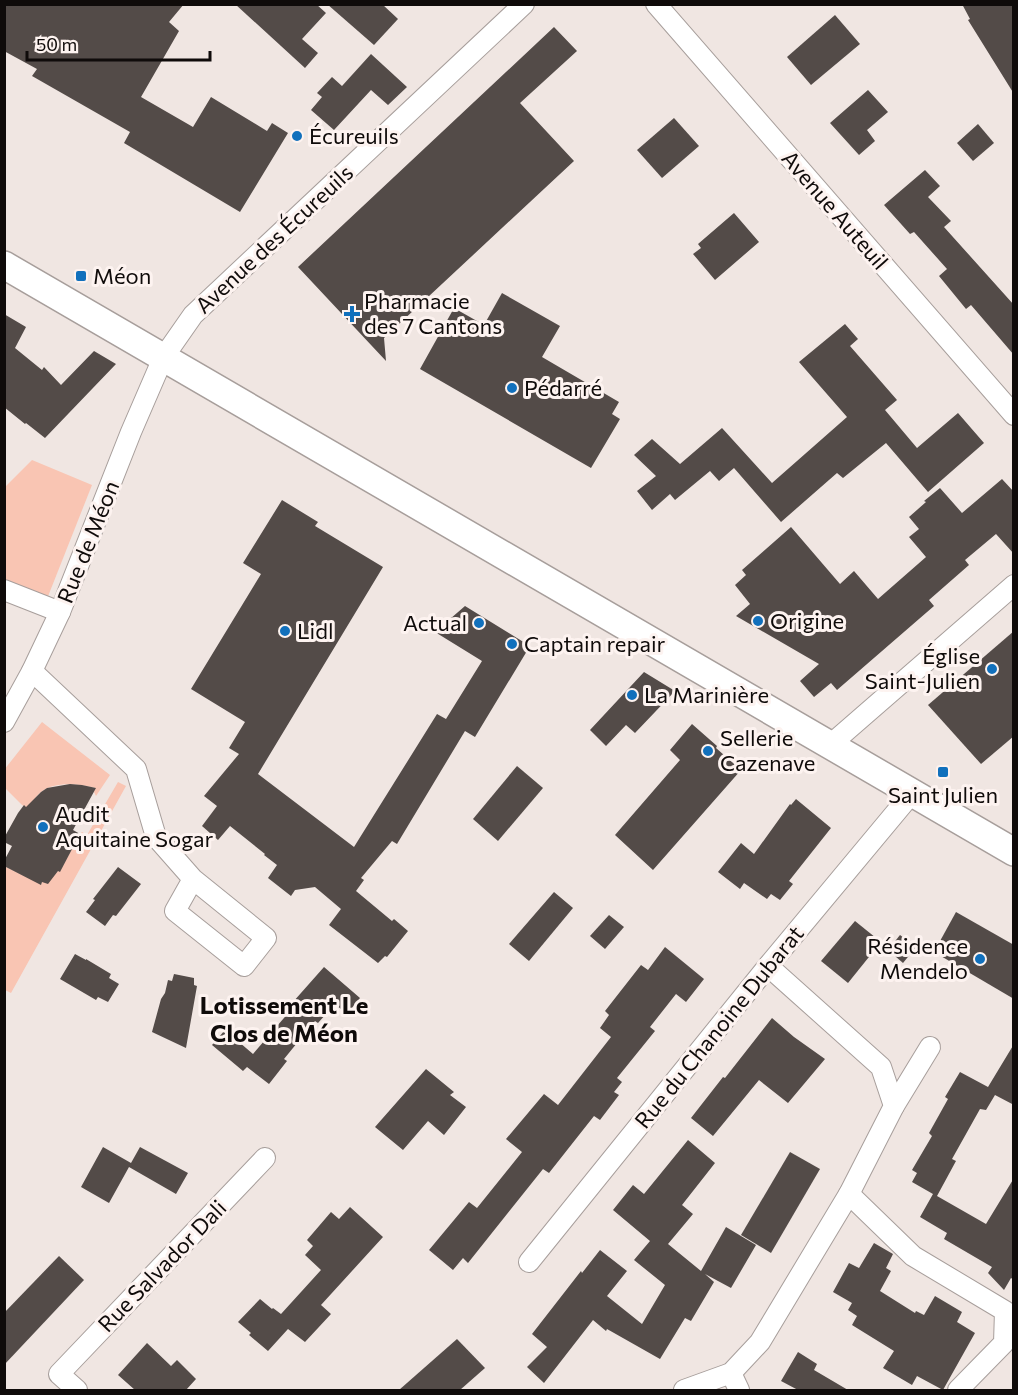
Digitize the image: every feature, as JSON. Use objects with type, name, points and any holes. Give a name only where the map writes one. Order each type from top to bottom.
[{"type":"main road","points":[[4,266],[1014,852]]},
{"type":"street","name":"Avenue des Écureuils","points":[[163,358],[193,315],[525,4]]},
{"type":"street","name":"Avenue Auteuil","points":[[656,4],[1014,415]]},
{"type":"street","name":"Rue de Méon","points":[[4,722],[32,671],[60,612],[131,432],[163,358]]},
{"type":"street","points":[[830,745],[1014,585]]},
{"type":"street","points":[[4,590],[60,612]]},
{"type":"street","points":[[32,671],[136,769],[156,837],[193,879],[266,938],[244,966],[175,911],[193,879]]},
{"type":"street","name":"Rue du Chanoine Dubarat","points":[[529,1262],[768,966],[912,793]]},
{"type":"street","points":[[768,966],[880,1066],[894,1107]]},
{"type":"street","points":[[684,1390],[735,1382],[849,1194],[894,1107],[930,1047]]},
{"type":"street","name":"Rue Salvador Dali","points":[[77,1390],[59,1374],[265,1158]]},
{"type":"street","points":[[849,1194],[913,1256],[1005,1311],[1004,1343],[958,1390]]},
{"type":"shaded area","points":[[32,460],[92,485],[45,604],[5,588],[4,488]]},
{"type":"shaded area","points":[[42,722],[110,775],[96,796],[95,788],[75,785],[53,786],[41,792],[28,808],[5,788],[4,770]]},
{"type":"shaded area","points":[[118,782],[126,786],[11,993],[5,990],[4,866],[41,884],[60,871],[80,834],[82,832],[87,835]]},
{"type":"building","points":[[4,4],[184,4],[169,22],[179,31],[141,97],[193,127],[211,97],[267,131],[272,123],[288,133],[240,212],[124,143],[130,132],[32,76],[37,69],[4,51]]},
{"type":"building","points":[[235,4],[316,4],[326,13],[302,39],[318,53],[305,68]]},
{"type":"building","points":[[327,4],[382,4],[398,19],[374,45]]},
{"type":"building","points":[[962,4],[1014,4],[1014,94],[968,20],[970,19]]},
{"type":"building","points":[[835,15],[860,44],[811,85],[787,57]]},
{"type":"building","points":[[554,27],[577,51],[520,103],[574,161],[384,338],[386,361],[298,267]]},
{"type":"building","points":[[371,54],[407,87],[388,105],[371,90],[334,130],[311,110],[322,97],[317,93],[332,77],[342,86]]},
{"type":"building","points":[[868,90],[888,112],[867,130],[875,141],[859,155],[830,123]]},
{"type":"building","points":[[674,118],[699,146],[662,178],[637,150]]},
{"type":"building","points":[[978,124],[994,143],[973,161],[957,143]]},
{"type":"building","points":[[925,170],[940,186],[928,197],[951,221],[944,227],[1014,305],[1014,355],[971,305],[966,309],[939,276],[947,269],[914,232],[910,234],[884,205]]},
{"type":"building","points":[[734,213],[759,242],[715,280],[693,254],[701,248],[698,244]]},
{"type":"building","points":[[502,293],[560,326],[542,357],[619,402],[612,414],[620,419],[591,468],[420,369],[454,308],[484,325]]},
{"type":"building","points":[[4,314],[26,327],[15,348],[42,370],[44,367],[61,385],[94,351],[116,364],[45,438],[4,407]]},
{"type":"building","points":[[845,324],[858,339],[850,346],[897,400],[885,410],[917,448],[958,413],[984,443],[928,492],[886,443],[843,478],[837,473],[781,522],[734,468],[719,481],[710,471],[675,500],[670,494],[652,510],[637,491],[656,476],[634,455],[652,439],[680,464],[722,428],[772,483],[847,417],[799,362]]},
{"type":"building","points":[[1002,479],[1014,492],[1014,554],[996,534],[965,560],[969,565],[929,600],[934,606],[837,690],[831,683],[814,697],[800,681],[819,664],[736,616],[750,604],[735,585],[746,575],[742,570],[791,527],[840,584],[854,571],[878,599],[926,557],[909,537],[919,529],[909,517],[926,502],[924,501],[940,488],[962,513]]},
{"type":"building","points":[[282,500],[318,522],[315,526],[383,567],[258,774],[354,847],[437,714],[446,719],[482,661],[435,632],[465,606],[530,646],[475,737],[465,731],[397,844],[392,841],[361,878],[364,880],[356,891],[392,921],[394,919],[408,931],[387,957],[385,956],[378,963],[329,925],[341,909],[315,887],[295,890],[291,896],[268,878],[277,865],[230,826],[218,840],[202,826],[217,806],[204,796],[239,754],[229,748],[245,722],[191,689],[261,574],[243,563]]},
{"type":"building","name":"Église Saint-Julien","points":[[1014,631],[1014,736],[981,764],[928,705]]},
{"type":"building","points":[[644,672],[675,691],[635,733],[626,725],[606,746],[590,730]]},
{"type":"building","points":[[692,724],[741,770],[653,870],[615,835],[680,760],[670,750]]},
{"type":"building","points":[[517,766],[543,788],[498,841],[473,819]]},
{"type":"building","points":[[70,784],[96,788],[73,830],[80,834],[60,872],[58,871],[48,884],[42,882],[41,885],[4,866],[4,861],[12,846],[4,842],[4,838],[24,805],[26,807],[47,788]]},
{"type":"building","points":[[796,799],[831,828],[789,881],[793,884],[780,900],[771,894],[767,899],[744,883],[740,889],[718,872],[741,843],[754,854]]},
{"type":"building","points":[[118,867],[141,884],[116,916],[113,915],[105,926],[86,912],[95,900],[93,899]]},
{"type":"building","points":[[554,892],[573,908],[529,961],[509,944]]},
{"type":"building","name":"Résidence Mendelo","points":[[956,912],[1014,945],[1014,999],[934,952]]},
{"type":"building","points":[[609,915],[624,927],[605,949],[590,936]]},
{"type":"building","points":[[855,921],[881,942],[848,983],[821,961]]},
{"type":"building","points":[[900,935],[916,947],[903,963],[888,950]]},
{"type":"building","points":[[665,947],[704,979],[686,1002],[676,994],[650,1027],[655,1031],[617,1078],[622,1082],[614,1092],[619,1095],[600,1120],[594,1116],[549,1173],[543,1169],[468,1263],[463,1258],[453,1270],[429,1250],[469,1202],[477,1208],[522,1152],[506,1139],[544,1094],[558,1105],[611,1037],[600,1028],[609,1015],[605,1011],[641,965],[648,970]]},
{"type":"building","points":[[75,954],[111,974],[109,978],[119,984],[108,1002],[98,997],[96,1000],[60,979]]},
{"type":"building","points":[[324,967],[360,998],[347,1014],[335,1004],[318,1023],[315,1021],[284,1059],[287,1061],[269,1084],[247,1067],[243,1071],[212,1045],[225,1030],[253,1054],[296,1004],[293,1002]]},
{"type":"building","points":[[174,974],[194,978],[194,985],[197,986],[186,1048],[152,1032],[168,980],[172,981]]},
{"type":"building","points":[[772,1018],[825,1059],[788,1103],[759,1080],[713,1136],[691,1118]]},
{"type":"building","points":[[1014,1044],[1014,1105],[995,1095],[986,1110],[980,1109],[952,1159],[956,1161],[937,1196],[986,1224],[1014,1178],[1014,1280],[1011,1278],[1004,1290],[988,1273],[992,1267],[944,1239],[947,1233],[920,1217],[933,1194],[912,1182],[917,1173],[912,1170],[932,1136],[929,1133],[948,1099],[945,1097],[960,1072],[988,1087]]},
{"type":"building","points":[[426,1069],[454,1092],[450,1095],[466,1107],[444,1135],[428,1121],[403,1150],[375,1127]]},
{"type":"building","points":[[688,1140],[715,1163],[682,1205],[693,1214],[668,1244],[701,1271],[726,1227],[756,1245],[731,1288],[705,1274],[714,1282],[691,1321],[685,1318],[660,1359],[607,1329],[606,1331],[593,1320],[544,1383],[527,1367],[547,1347],[532,1334],[600,1250],[627,1271],[607,1296],[642,1324],[665,1285],[634,1260],[650,1241],[613,1210],[633,1185],[644,1194]]},
{"type":"building","points":[[103,1147],[131,1163],[140,1147],[188,1173],[176,1194],[129,1167],[109,1203],[81,1187]]},
{"type":"building","points":[[790,1152],[820,1169],[771,1253],[741,1235]]},
{"type":"building","points":[[350,1207],[383,1237],[321,1305],[331,1314],[305,1342],[288,1329],[268,1351],[238,1322],[260,1299],[281,1314],[321,1270],[305,1255],[313,1246],[307,1240],[331,1212],[339,1219]]},
{"type":"building","points":[[874,1243],[893,1254],[886,1268],[891,1271],[880,1291],[915,1313],[916,1311],[924,1315],[935,1296],[962,1312],[957,1322],[975,1333],[943,1390],[917,1376],[912,1385],[883,1368],[894,1351],[852,1325],[857,1316],[848,1310],[852,1303],[833,1292],[849,1263],[859,1268]]},
{"type":"building","points":[[59,1256],[84,1280],[4,1365],[4,1313]]},
{"type":"building","points":[[457,1339],[485,1368],[460,1390],[399,1390]]},
{"type":"building","points":[[147,1343],[171,1366],[177,1360],[196,1379],[186,1390],[135,1390],[118,1375]]},
{"type":"building","points":[[798,1352],[817,1364],[814,1370],[848,1390],[798,1390],[781,1381]]},
{"type":"place","name":"Écureuils","points":[[297,136]]},
{"type":"place","name":"Méon","points":[[81,276]]},
{"type":"place","name":"Pharmacie des 7 Cantons","points":[[352,314]]},
{"type":"place","name":"Pédarré","points":[[512,388]]},
{"type":"place","name":"Origine","points":[[758,621]]},
{"type":"place","name":"Actual","points":[[479,623]]},
{"type":"place","name":"Lidl","points":[[285,631]]},
{"type":"place","name":"Captain repair","points":[[512,644]]},
{"type":"place","name":"Église Saint-Julien","points":[[992,669]]},
{"type":"place","name":"La Marinière","points":[[632,695]]},
{"type":"place","name":"Sellerie Cazenave","points":[[708,751]]},
{"type":"place","name":"Saint Julien","points":[[943,772]]},
{"type":"place","name":"Audit Aquitaine Sogar","points":[[43,827]]},
{"type":"place","name":"Résidence Mendelo","points":[[980,959]]},
{"type":"district","name":"Lotissement Le Clos de Méon","points":[[284,1020]]}]
